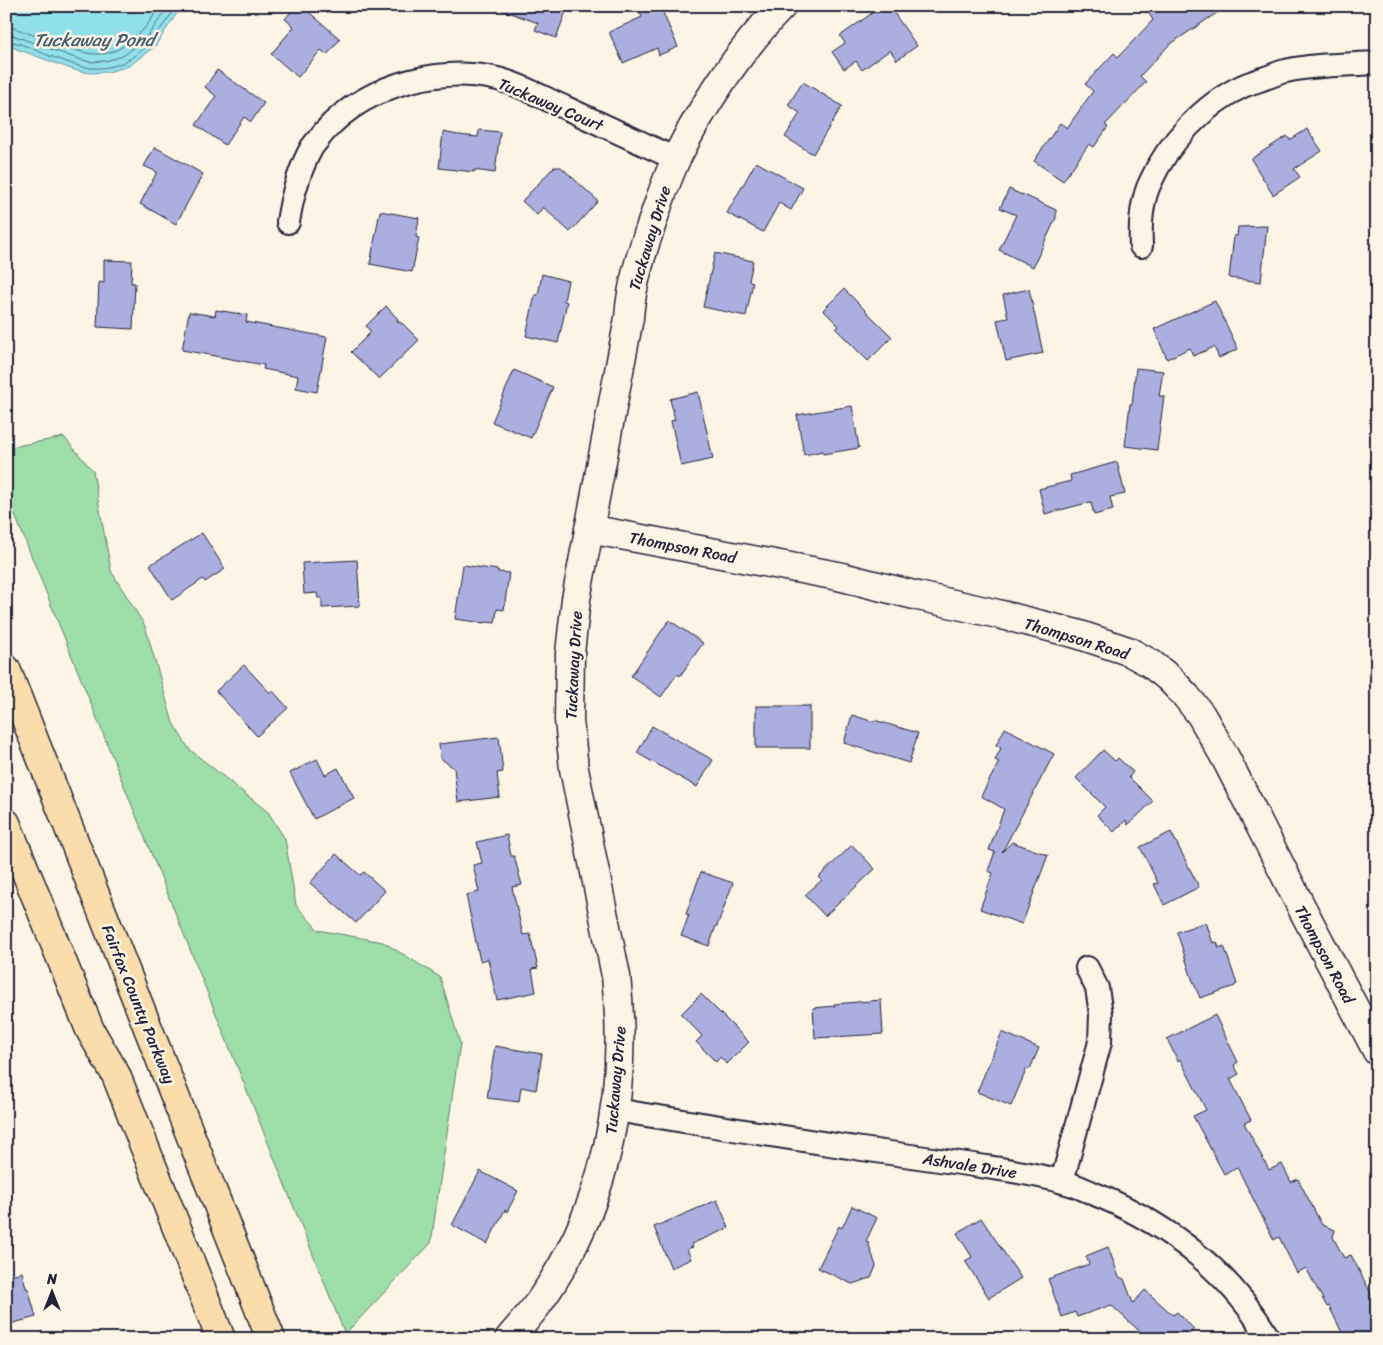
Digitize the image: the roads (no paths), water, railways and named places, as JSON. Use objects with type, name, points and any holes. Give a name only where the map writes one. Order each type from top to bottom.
[{"type":"highway","name":"Fairfax County Parkway","points":[[6,668],[271,1339]]},
{"type":"highway","points":[[6,823],[90,1030],[116,1075],[221,1339]]},
{"type":"street","name":"Tuckaway Drive","points":[[509,1339],[538,1304],[580,1231],[600,1179],[610,1142],[615,1110],[621,1050],[620,1006],[616,976],[574,769],[569,720],[571,644],[576,599],[634,283],[645,241],[676,159],[698,119],[738,58],[782,6]]},
{"type":"street","points":[[1141,246],[1142,208],[1150,184],[1164,158],[1187,127],[1216,102],[1242,86],[1286,71],[1316,66],[1377,64]]},
{"type":"street","name":"Tuckaway Court","points":[[288,222],[290,205],[299,174],[313,146],[333,122],[359,102],[394,85],[422,78],[456,74],[478,76],[511,83],[676,159]]},
{"type":"street","name":"Thompson Road","points":[[590,529],[838,576],[998,614],[1077,634],[1128,651],[1150,663],[1169,678],[1186,696],[1200,715],[1225,757],[1377,1051]]},
{"type":"street","points":[[1062,1181],[1100,1042],[1101,1014],[1097,988],[1087,968]]},
{"type":"street","name":"Ashvale Drive","points":[[615,1110],[800,1140],[1009,1170],[1062,1181],[1125,1207],[1153,1222],[1181,1241],[1229,1284],[1250,1310],[1269,1339]]},
{"type":"water","name":"Tuckaway Pond","points":[[6,6],[182,6],[155,46],[129,66],[108,72],[90,73],[74,70],[6,45]]}]
